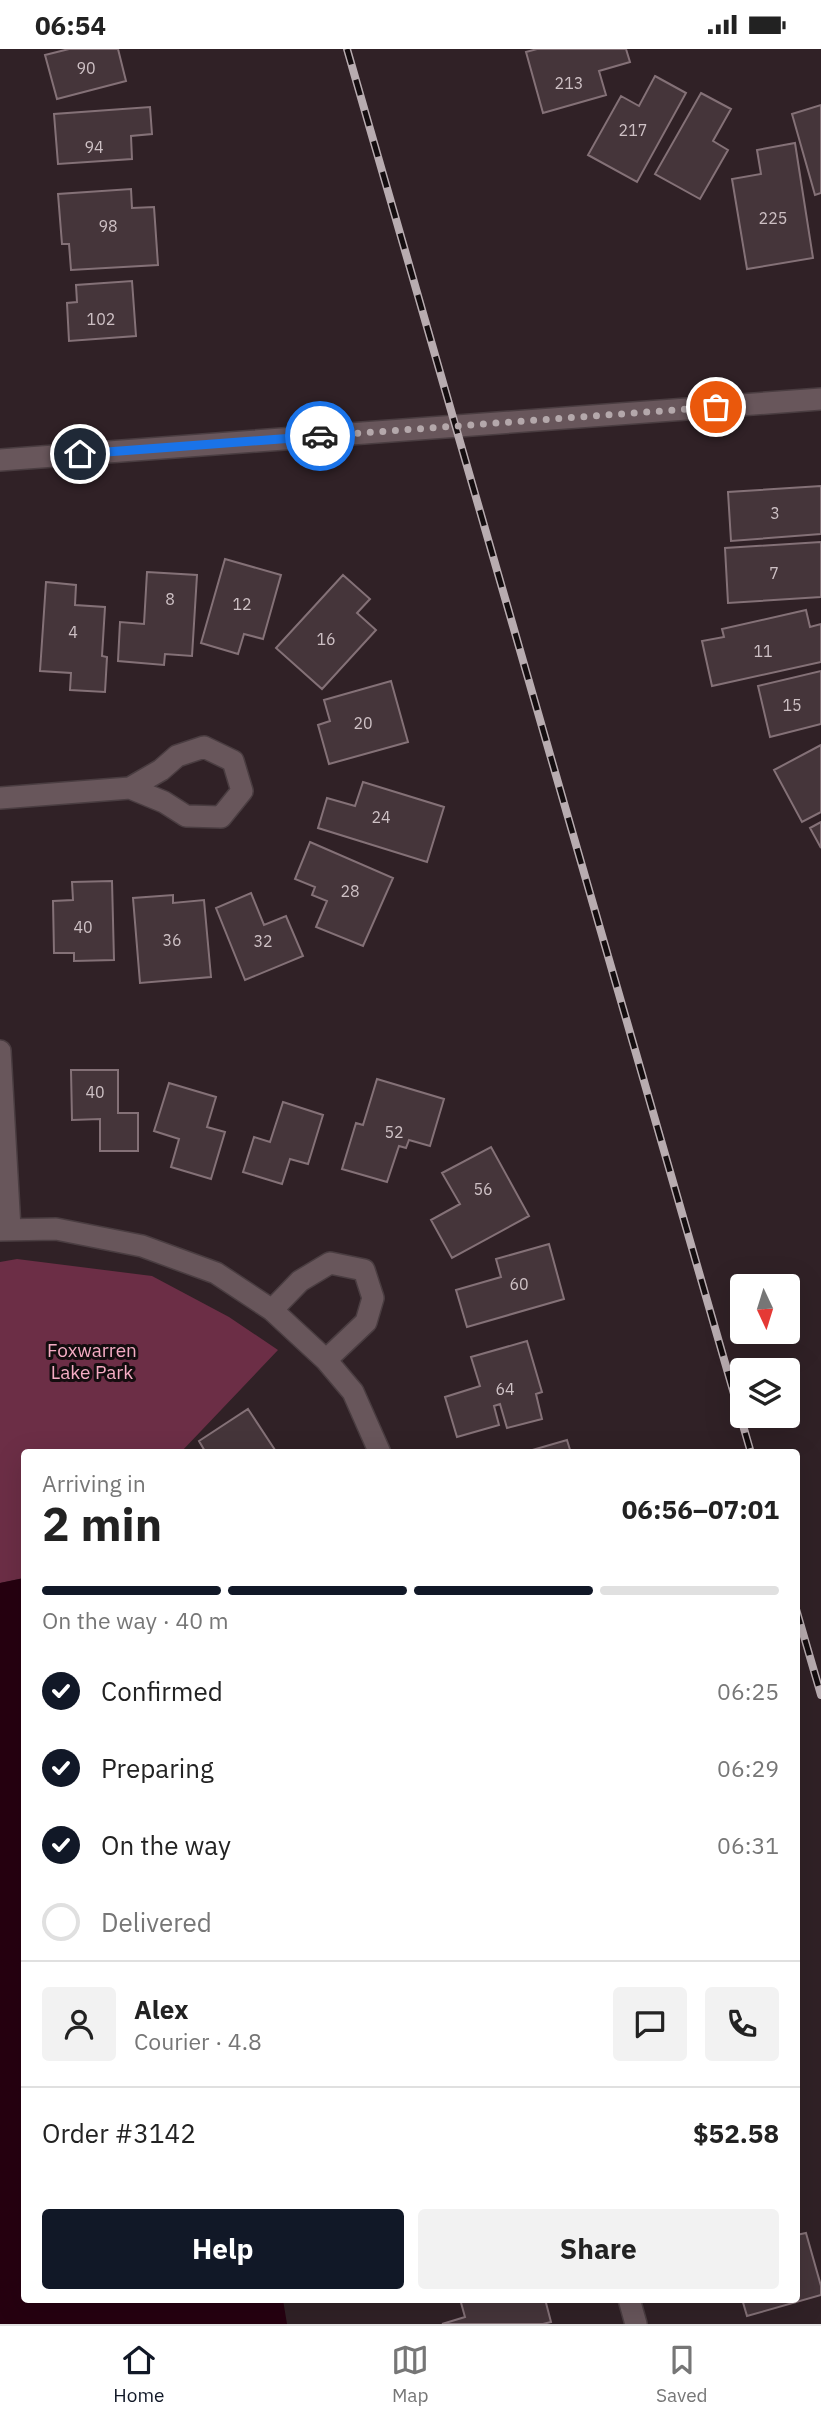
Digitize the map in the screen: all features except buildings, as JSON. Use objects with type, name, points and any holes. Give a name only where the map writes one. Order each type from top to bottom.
[{"type":"street","points":[[0,460],[821,399]]},
{"type":"street","points":[[0,798],[130,788],[164,801],[186,816],[221,817],[242,791],[233,761],[204,747],[177,756],[161,770],[130,788]]},
{"type":"street","points":[[0,1051],[5,1230],[56,1229],[142,1246],[216,1273],[272,1310],[326,1360],[353,1392],[378,1449]]},
{"type":"street","points":[[272,1310],[300,1281],[330,1263],[364,1270],[373,1298],[366,1322],[326,1360]]},
{"type":"street","points":[[630,2303],[636,2324]]},
{"type":"green space","name":"Foxwarren Lake Park","points":[[17,1259],[152,1276],[229,1317],[278,1350],[184,1449],[21,1449],[21,1579],[0,1583],[0,1262]]},
{"type":"shaded area","points":[[21,1579],[21,2303],[284,2303],[287,2324],[0,2324],[0,1583]]},
{"type":"railway","points":[[347,49],[750,1449]]},
{"type":"railway","points":[[800,1623],[821,1695]]},
{"type":"way so far","points":[[320,436],[716,407]]},
{"type":"route","points":[[80,454],[320,436]]}]
